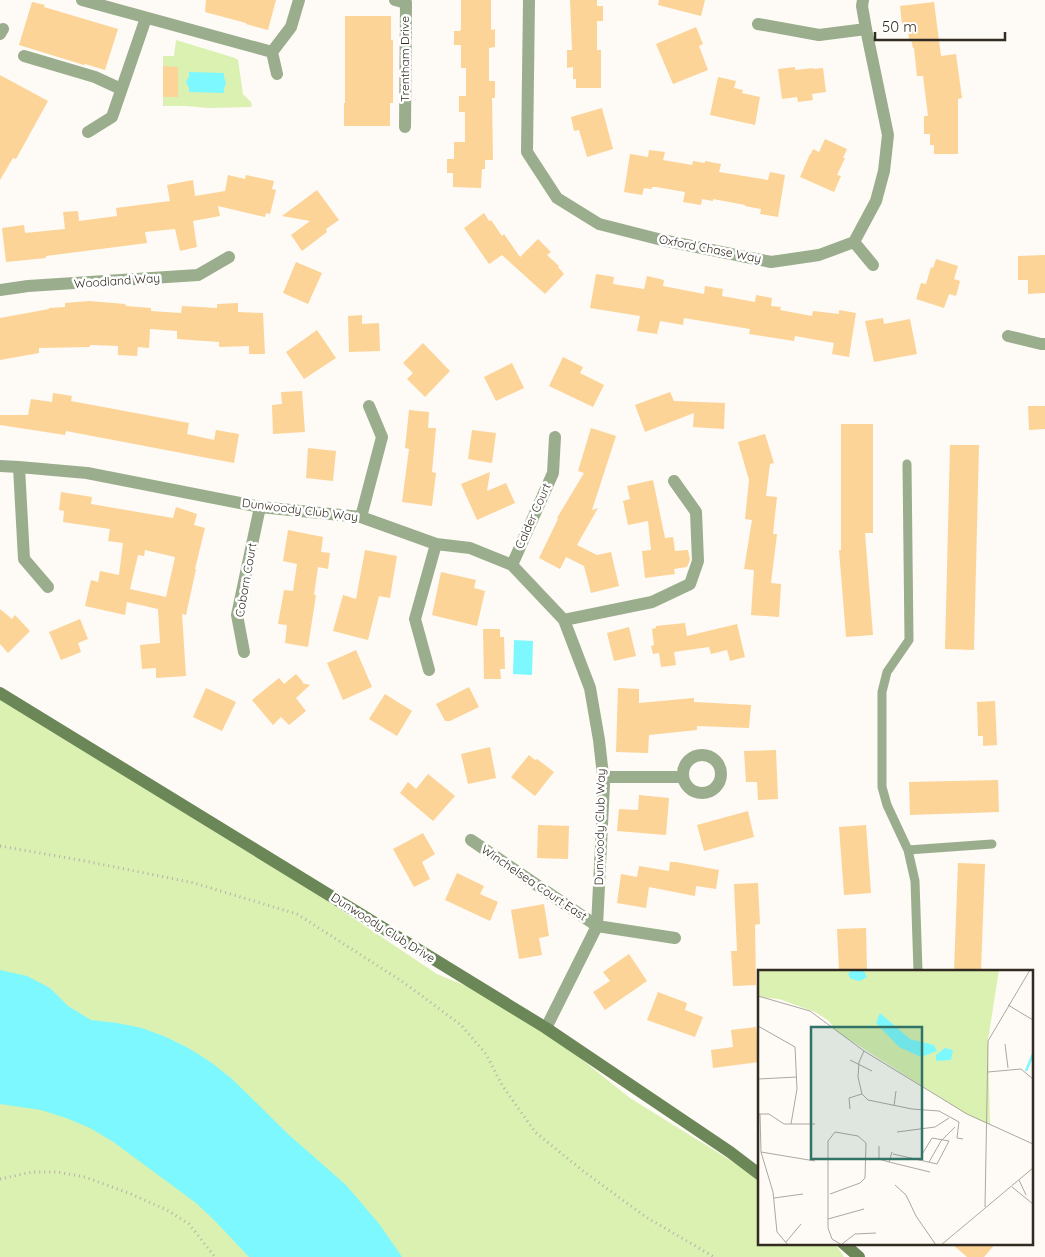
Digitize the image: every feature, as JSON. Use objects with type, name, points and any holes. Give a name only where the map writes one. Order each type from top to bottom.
[{"type":"street","points":[[82,0],[272,52]]},
{"type":"street","points":[[272,52],[291,27],[299,0]]},
{"type":"street","name":"Trentham Drive","points":[[395,0],[406,3],[405,127]]},
{"type":"street","name":"Oxford Chase Way","points":[[529,0],[526,152],[557,198],[598,224],[662,240],[771,262],[819,255],[854,242]]},
{"type":"street","points":[[863,0],[862,6],[866,30],[888,135],[884,171],[876,201],[854,242],[873,264]]},
{"type":"street","points":[[88,132],[112,117],[146,18]]},
{"type":"street","points":[[758,24],[819,35],[866,30]]},
{"type":"street","points":[[272,52],[277,74]]},
{"type":"street","points":[[24,56],[95,77],[121,89]]},
{"type":"street","name":"Woodland Way","points":[[0,290],[28,286],[198,276],[229,257]]},
{"type":"street","points":[[1008,336],[1045,344]]},
{"type":"street","points":[[361,517],[382,437],[369,406]]},
{"type":"street","name":"Calder Court","points":[[512,565],[553,473],[555,437]]},
{"type":"street","name":"Dunwoody Club Way","points":[[0,466],[19,466],[87,473],[260,507],[361,517],[436,544],[470,548],[512,565],[564,620],[590,688],[600,740],[604,784],[597,926],[546,1028]]},
{"type":"street","points":[[19,466],[24,559],[48,587]]},
{"type":"street","points":[[564,620],[652,602],[690,584],[698,561],[696,512],[674,481]]},
{"type":"street","name":"Coborn Court","points":[[244,652],[237,615],[260,507]]},
{"type":"street","points":[[430,670],[415,620],[436,544]]},
{"type":"street","name":"Dunwoody Club Drive","points":[[0,693],[546,1028],[730,1152],[758,1173]]},
{"type":"street","points":[[603,777],[683,777]]},
{"type":"street","name":"Winchelsea Court East","points":[[471,840],[597,926]]},
{"type":"street","points":[[597,926],[675,938]]},
{"type":"street","points":[[844,1244],[859,1257]]},
{"type":"lane","points":[[907,464],[908,640],[887,672],[882,692],[882,787],[887,805],[908,850],[915,881],[918,970]]},
{"type":"lane","points":[[908,850],[992,844]]},
{"type":"path","points":[[0,846],[85,860],[194,883],[298,914],[403,982],[461,1025],[486,1054],[502,1086],[535,1132],[583,1171],[646,1217],[714,1257]]},
{"type":"path","points":[[0,1179],[32,1172],[57,1172],[85,1177],[122,1190],[167,1210],[189,1224],[215,1257]]},
{"type":"green space","points":[[176,40],[238,60],[243,94],[251,102],[252,106],[208,108],[163,106],[163,56],[174,56]]},
{"type":"green space","points":[[0,697],[232,837],[437,974],[516,1007],[630,1098],[758,1177],[758,1244],[836,1244],[844,1257],[0,1257]]},
{"type":"water","points":[[189,72],[224,73],[226,83],[224,93],[189,92],[186,82]]},
{"type":"water","points":[[514,640],[533,641],[532,675],[513,674]]},
{"type":"water","points":[[0,970],[27,976],[50,988],[68,1006],[91,1020],[142,1028],[190,1049],[212,1063],[232,1079],[288,1134],[346,1185],[380,1225],[402,1257],[249,1257],[196,1203],[112,1141],[90,1128],[66,1118],[41,1110],[0,1104]]},
{"type":"building","points":[[206,0],[276,0],[268,30],[205,12]]},
{"type":"building","points":[[461,0],[491,0],[491,30],[495,29],[495,47],[489,48],[489,81],[495,81],[495,98],[492,98],[493,160],[485,160],[485,169],[482,169],[481,188],[453,187],[453,173],[447,173],[447,159],[454,159],[454,142],[465,142],[465,112],[459,112],[459,96],[466,96],[466,68],[461,68],[461,45],[454,45],[454,31],[460,31],[461,29]]},
{"type":"building","points":[[570,0],[597,0],[597,6],[603,6],[603,21],[597,21],[597,50],[601,50],[601,88],[576,88],[576,79],[573,79],[573,67],[567,68],[567,50],[572,50]]},
{"type":"building","points":[[659,0],[705,0],[701,16],[658,5]]},
{"type":"building","points":[[32,2],[118,29],[105,70],[19,45]]},
{"type":"building","points":[[934,2],[941,56],[956,54],[962,98],[958,99],[958,154],[934,154],[934,145],[930,145],[930,134],[924,134],[924,116],[928,116],[923,76],[917,76],[914,48],[911,39],[909,39],[907,23],[902,24],[900,6]]},
{"type":"building","points":[[345,16],[391,16],[393,103],[390,103],[390,126],[344,126]]},
{"type":"building","points":[[696,27],[703,44],[699,46],[708,70],[673,84],[656,44]]},
{"type":"building","points":[[163,66],[178,67],[178,97],[163,97]]},
{"type":"building","points":[[795,67],[795,70],[823,68],[826,92],[812,94],[813,100],[798,102],[797,97],[782,99],[778,69]]},
{"type":"building","points":[[0,75],[48,101],[16,159],[13,158],[0,180]]},
{"type":"building","points":[[718,77],[736,81],[734,88],[743,90],[742,93],[760,97],[755,125],[710,115]]},
{"type":"building","points":[[602,108],[613,149],[587,157],[579,130],[574,131],[571,117]]},
{"type":"building","points":[[825,139],[847,149],[837,175],[841,176],[834,192],[800,177],[813,149],[819,152]]},
{"type":"building","points":[[649,150],[665,152],[663,160],[692,165],[693,161],[721,164],[719,172],[768,180],[770,172],[785,175],[778,217],[760,214],[761,209],[713,199],[713,201],[702,199],[701,205],[683,202],[685,192],[656,187],[652,187],[652,189],[644,188],[642,195],[624,192],[630,154],[648,157]]},
{"type":"building","points":[[228,175],[245,179],[246,175],[274,181],[272,189],[276,190],[270,214],[266,213],[265,217],[218,206],[220,216],[193,221],[197,247],[180,251],[175,229],[145,232],[147,243],[6,262],[2,228],[24,225],[25,233],[65,229],[63,212],[78,211],[79,221],[117,216],[116,208],[170,201],[167,185],[193,180],[195,196],[225,191]]},
{"type":"building","points":[[317,190],[339,220],[302,251],[291,235],[310,221],[282,216]]},
{"type":"building","points":[[484,213],[502,236],[504,234],[520,257],[538,239],[551,252],[547,255],[559,266],[564,274],[545,294],[502,255],[489,264],[464,228]]},
{"type":"building","points":[[1045,255],[1045,293],[1028,294],[1028,280],[1018,280],[1018,256]]},
{"type":"building","points":[[936,259],[958,266],[954,279],[960,281],[956,296],[949,294],[944,308],[916,299],[921,283],[926,284],[931,267],[933,268]]},
{"type":"building","points":[[296,262],[322,273],[308,304],[283,293]]},
{"type":"building","points":[[596,274],[614,277],[613,284],[644,289],[647,276],[664,280],[663,286],[704,294],[705,286],[723,289],[722,296],[755,302],[756,295],[772,298],[771,306],[781,307],[780,310],[812,316],[813,311],[839,314],[839,310],[856,313],[849,357],[832,354],[834,343],[795,336],[794,341],[749,334],[750,329],[684,318],[683,325],[660,321],[657,334],[637,331],[640,316],[590,308]]},
{"type":"building","points":[[89,301],[151,308],[151,311],[181,313],[182,306],[217,308],[217,304],[238,303],[238,312],[263,313],[265,354],[249,354],[249,346],[219,347],[219,342],[177,339],[177,331],[150,329],[149,348],[138,347],[137,356],[118,355],[118,346],[90,345],[90,347],[39,348],[39,353],[0,360],[0,318],[49,308],[65,307],[65,303]]},
{"type":"building","points":[[362,315],[362,324],[379,323],[380,351],[349,352],[348,316]]},
{"type":"building","points":[[883,318],[884,324],[910,319],[917,354],[874,362],[865,321]]},
{"type":"building","points":[[317,330],[336,358],[304,379],[286,352]]},
{"type":"building","points":[[423,343],[450,371],[425,397],[407,379],[413,373],[403,363]]},
{"type":"building","points":[[563,357],[583,367],[580,373],[604,385],[593,407],[549,386]]},
{"type":"building","points":[[512,363],[524,388],[496,401],[484,377]]},
{"type":"building","points":[[302,391],[305,432],[273,434],[272,405],[282,404],[281,392]]},
{"type":"building","points":[[670,392],[674,401],[725,403],[724,429],[693,427],[694,413],[645,432],[635,405]]},
{"type":"building","points":[[53,393],[72,396],[71,401],[189,423],[187,434],[214,440],[216,430],[239,434],[234,463],[66,431],[65,435],[0,425],[0,415],[28,415],[31,399],[52,402]]},
{"type":"building","points":[[1028,406],[1045,406],[1045,429],[1029,430]]},
{"type":"building","points":[[409,410],[429,412],[428,428],[436,428],[432,472],[436,473],[432,506],[402,502],[409,449],[405,448]]},
{"type":"building","points":[[841,424],[873,424],[873,533],[865,533],[873,635],[846,637],[839,550],[841,550]]},
{"type":"building","points":[[591,428],[616,436],[592,510],[598,508],[577,545],[597,555],[611,552],[619,586],[591,593],[584,566],[566,557],[560,569],[539,558],[557,518],[584,473],[578,471]]},
{"type":"building","points":[[472,430],[496,433],[492,463],[468,459]]},
{"type":"building","points":[[765,434],[774,463],[770,464],[766,496],[777,497],[773,534],[777,534],[771,583],[781,584],[779,617],[751,615],[754,570],[744,569],[752,520],[745,519],[749,480],[738,442]]},
{"type":"building","points":[[950,445],[979,445],[974,650],[945,649]]},
{"type":"building","points":[[308,448],[336,451],[333,481],[306,478]]},
{"type":"building","points":[[490,472],[487,491],[506,483],[515,503],[477,520],[461,484]]},
{"type":"building","points":[[653,480],[665,538],[673,537],[675,551],[688,550],[690,560],[687,567],[674,569],[675,574],[645,578],[642,551],[651,550],[648,521],[628,525],[623,501],[630,499],[627,486]]},
{"type":"building","points":[[61,492],[92,497],[91,504],[173,518],[176,507],[197,514],[194,525],[205,528],[186,615],[182,614],[186,676],[156,678],[156,668],[142,669],[140,645],[160,643],[158,609],[127,602],[125,615],[85,606],[91,580],[98,582],[100,571],[119,575],[123,543],[108,541],[110,529],[63,522],[64,511],[59,510]],"holes":[[[145,550],[175,557],[166,597],[130,589],[138,555],[144,556]]]},
{"type":"building","points":[[288,530],[323,537],[321,552],[330,553],[328,569],[318,567],[308,647],[285,643],[287,625],[278,624],[284,590],[293,591],[297,564],[283,561]]},
{"type":"building","points":[[365,550],[397,556],[390,598],[379,596],[368,640],[333,631],[343,595],[356,599]]},
{"type":"building","points":[[441,572],[476,580],[474,588],[485,591],[477,626],[432,615]]},
{"type":"building","points":[[0,609],[12,619],[15,615],[30,631],[8,653],[0,644]]},
{"type":"building","points":[[80,619],[88,639],[78,643],[81,652],[61,660],[49,632]]},
{"type":"building","points":[[685,623],[687,636],[737,624],[745,657],[730,661],[727,650],[711,654],[709,647],[674,652],[676,665],[661,667],[659,653],[653,654],[651,646],[654,645],[652,629],[656,628],[656,626]]},
{"type":"building","points":[[629,627],[636,656],[614,661],[607,633]]},
{"type":"building","points":[[483,629],[500,629],[500,637],[504,637],[505,669],[500,669],[501,679],[484,679]]},
{"type":"building","points":[[356,650],[372,687],[343,700],[327,663]]},
{"type":"building","points":[[296,674],[302,683],[310,685],[296,698],[306,711],[289,725],[281,717],[273,725],[252,700],[279,678],[284,684]]},
{"type":"building","points":[[469,687],[479,707],[450,721],[445,721],[436,704]]},
{"type":"building","points":[[206,688],[236,702],[222,731],[193,717]]},
{"type":"building","points":[[618,688],[639,689],[639,703],[694,698],[694,702],[751,705],[749,728],[697,726],[697,730],[649,735],[648,753],[616,752]]},
{"type":"building","points":[[385,694],[412,711],[397,736],[369,719]]},
{"type":"building","points":[[995,701],[997,745],[983,746],[983,736],[978,736],[977,702]]},
{"type":"building","points":[[490,747],[496,778],[468,784],[461,754]]},
{"type":"building","points":[[776,750],[778,799],[758,800],[757,782],[746,782],[744,751]]},
{"type":"building","points":[[529,755],[554,772],[535,796],[511,777]]},
{"type":"building","points":[[428,774],[455,796],[433,821],[400,793],[408,782],[416,789]]},
{"type":"building","points":[[998,780],[999,812],[910,815],[909,782]]},
{"type":"building","points":[[639,795],[669,798],[666,835],[617,831],[619,809],[638,810]]},
{"type":"building","points":[[748,811],[754,837],[704,851],[697,825]]},
{"type":"building","points":[[538,825],[569,826],[568,859],[537,858]]},
{"type":"building","points":[[866,825],[871,893],[844,895],[839,827]]},
{"type":"building","points":[[423,833],[435,854],[422,862],[430,879],[414,887],[393,849]]},
{"type":"building","points":[[670,862],[719,870],[716,889],[696,886],[695,896],[649,887],[646,908],[617,903],[621,874],[637,877],[639,866],[669,871]]},
{"type":"building","points":[[958,863],[985,864],[981,970],[954,970]]},
{"type":"building","points":[[457,873],[484,886],[480,894],[498,902],[490,921],[445,900]]},
{"type":"building","points":[[758,883],[760,924],[755,925],[756,985],[733,986],[731,951],[737,951],[734,884]]},
{"type":"building","points":[[544,904],[549,936],[539,938],[542,955],[519,959],[511,910]]},
{"type":"building","points":[[866,928],[867,970],[839,970],[837,929]]},
{"type":"building","points":[[629,954],[647,981],[605,1010],[593,992],[610,981],[603,972]]},
{"type":"building","points":[[658,992],[687,1003],[685,1010],[703,1017],[695,1037],[647,1020]]},
{"type":"building","points":[[756,1027],[758,1062],[713,1068],[711,1050],[733,1047],[731,1030]]},
{"type":"building","points":[[952,1244],[995,1244],[984,1257],[967,1257]]}]
